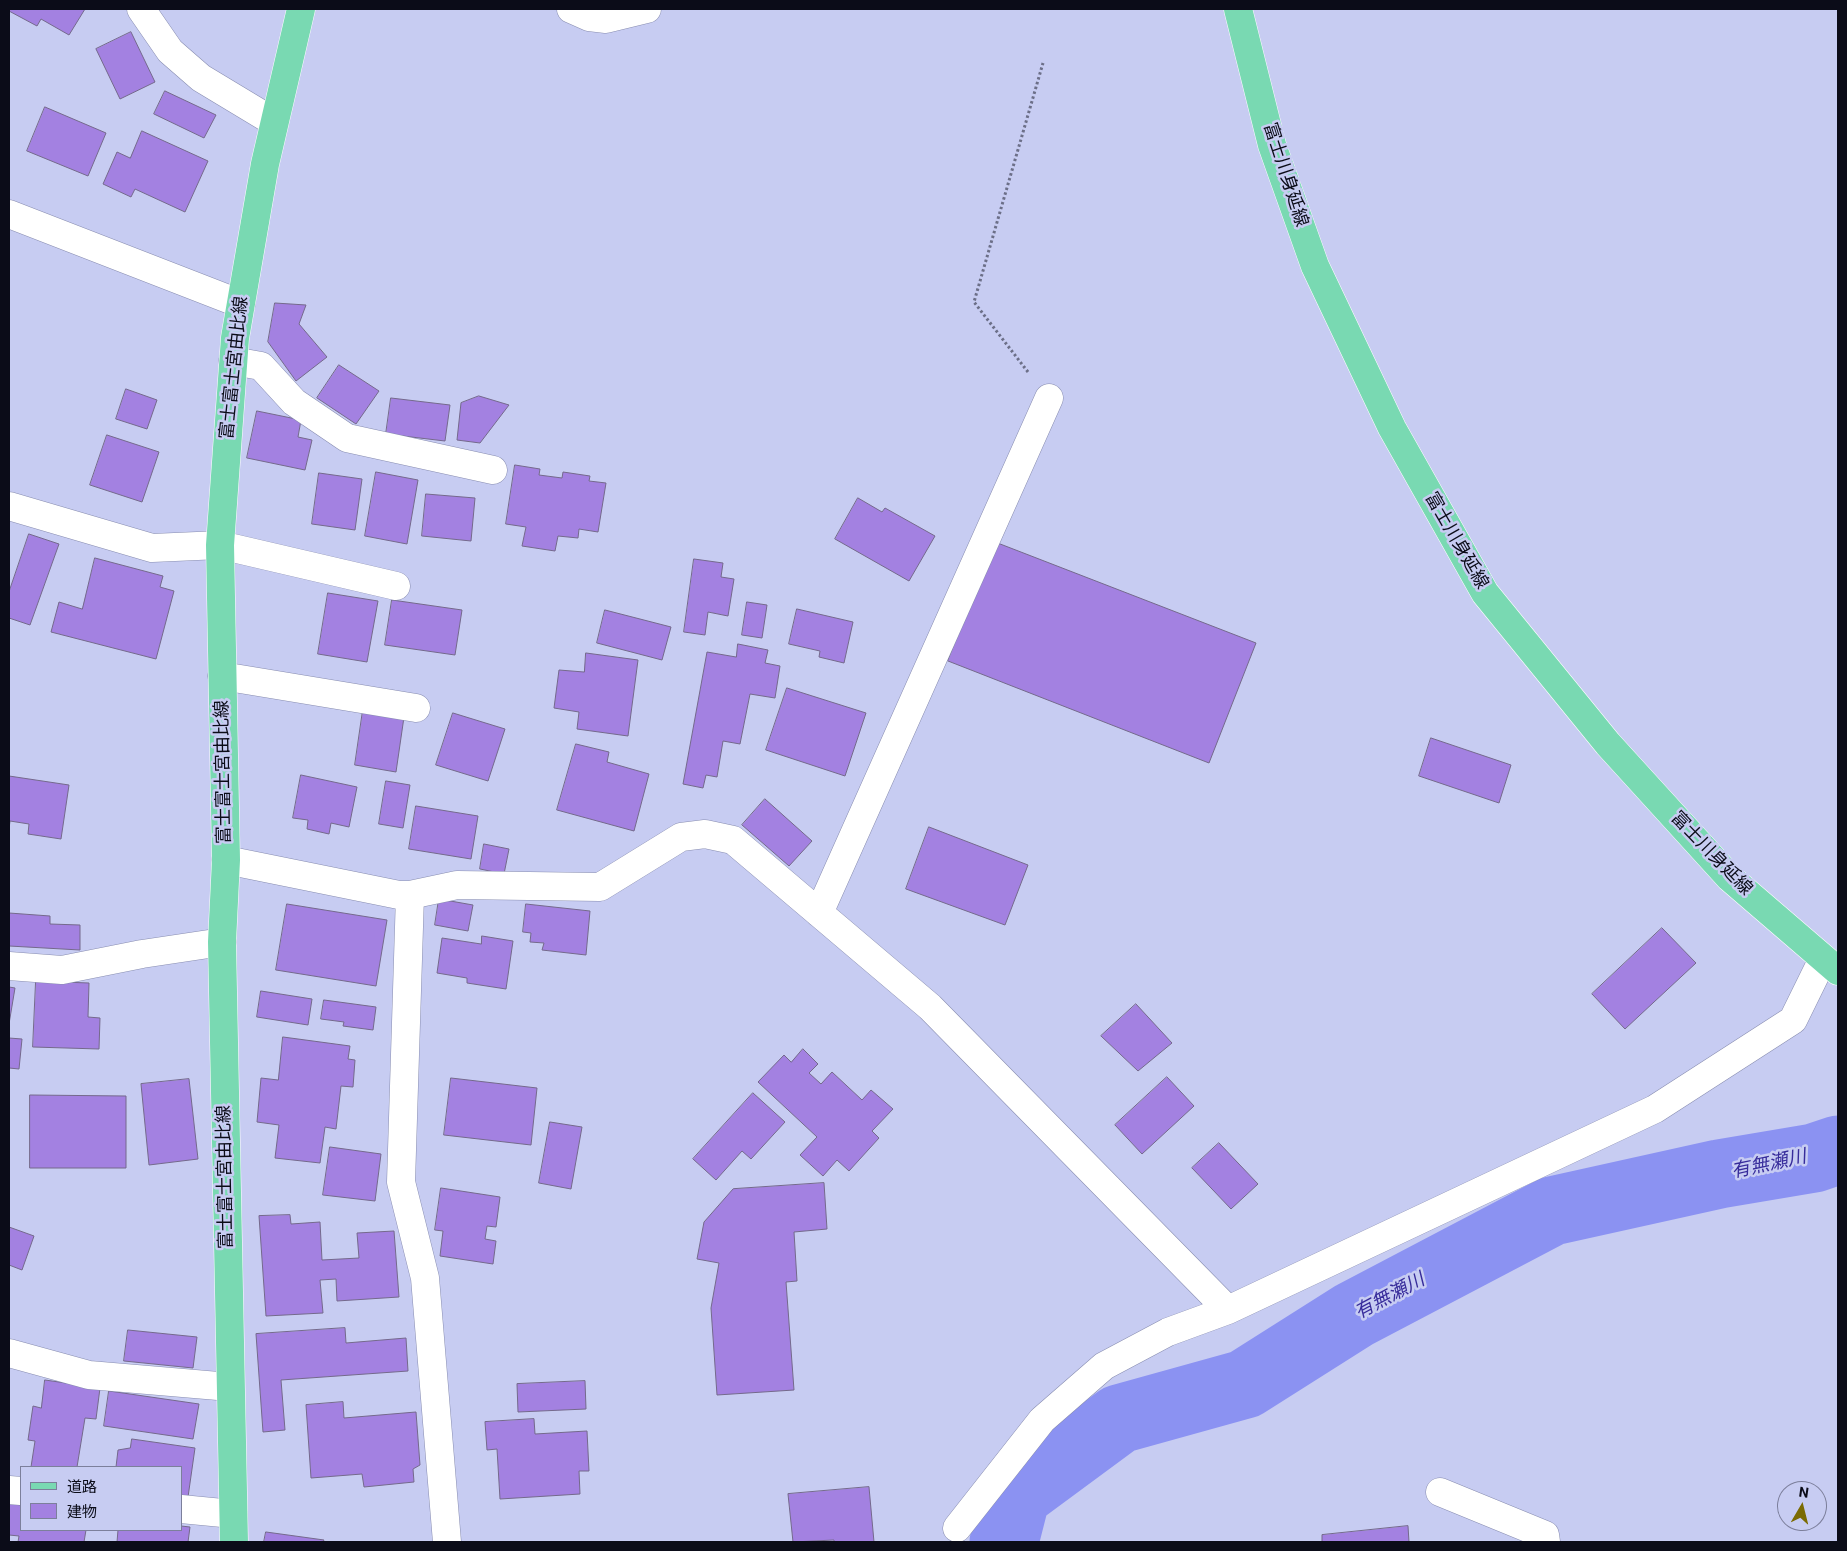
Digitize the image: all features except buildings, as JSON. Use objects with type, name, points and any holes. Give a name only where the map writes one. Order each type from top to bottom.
[{"type":"main road","name":"富士富士宮由比線","points":[[234,1542],[222,942],[226,860],[220,545],[235,338],[265,164],[301,9]]},
{"type":"main road","name":"富士川身延線","points":[[1238,9],[1272,145],[1315,266],[1392,428],[1485,593],[1608,744],[1724,870],[1832,967]]},
{"type":"street","points":[[142,9],[170,52],[195,73],[274,122]]},
{"type":"street","points":[[571,9],[589,17],[606,18],[647,9]]},
{"type":"street","points":[[9,214],[241,304]]},
{"type":"street","points":[[234,361],[261,366],[294,402],[347,438],[493,470]]},
{"type":"street","points":[[819,913],[1049,398]]},
{"type":"street","points":[[9,506],[152,548],[220,545],[396,586]]},
{"type":"street","points":[[222,676],[416,708]]},
{"type":"street","points":[[226,860],[398,895],[410,895],[457,885],[600,887],[681,837],[705,834],[733,840],[930,1007],[1228,1310]]},
{"type":"street","points":[[410,895],[401,1182],[425,1278],[447,1542]]},
{"type":"street","points":[[9,966],[62,970],[142,954],[222,942]]},
{"type":"street","points":[[957,1528],[1042,1420],[1104,1366],[1168,1332],[1228,1310],[1655,1109],[1793,1020],[1832,967]]},
{"type":"street","points":[[9,1354],[89,1375],[230,1387]]},
{"type":"street","points":[[1440,1492],[1544,1535],[1546,1542]]},
{"type":"street","points":[[182,1509],[233,1514]]},
{"type":"path","points":[[1043,63],[974,302],[1049,398]]},
{"type":"waterway","name":"有無瀬川","points":[[1004,1542],[1016,1495],[1119,1419],[1245,1384],[1354,1315],[1552,1211],[1719,1174],[1814,1158],[1838,1150]]}]
